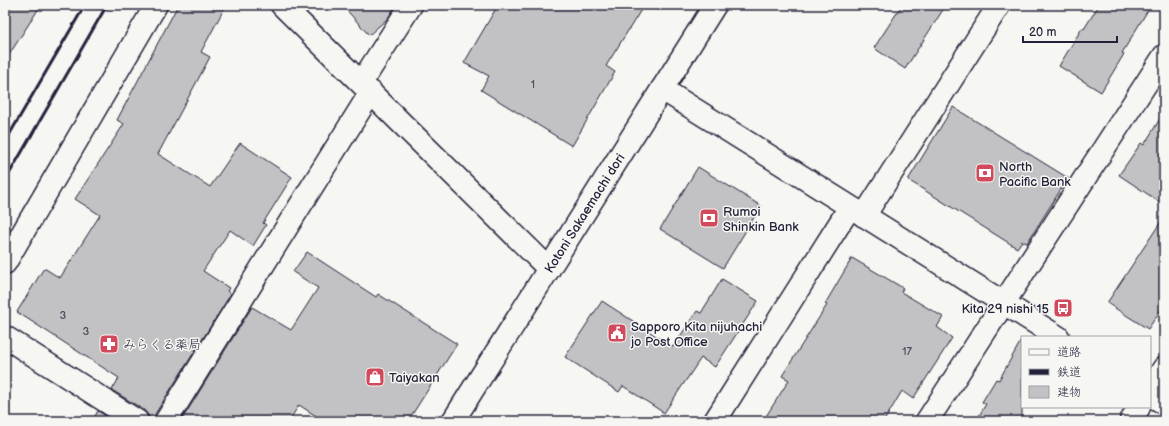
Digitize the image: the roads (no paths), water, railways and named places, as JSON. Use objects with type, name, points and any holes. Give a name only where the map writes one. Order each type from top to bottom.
[{"type":"street","points":[[5,263],[156,5]]},
{"type":"street","points":[[282,5],[549,269]]},
{"type":"street","points":[[166,421],[366,87],[411,5]]},
{"type":"street","name":"Kotoni Sakaemachi dori","points":[[453,421],[715,5]]},
{"type":"street","points":[[715,421],[999,5]]},
{"type":"street","points":[[926,421],[1164,56]]},
{"type":"street","points":[[662,89],[1056,336]]},
{"type":"street","points":[[5,337],[137,421]]},
{"type":"street","points":[[1151,388],[1164,368]]},
{"type":"street","points":[[1151,396],[1164,403]]},
{"type":"street","points":[[1131,421],[1138,408]]},
{"type":"railway","points":[[5,142],[85,5]]},
{"type":"railway","points":[[5,181],[107,5]]},
{"type":"place","name":"North Pacific Bank","points":[[985,173]]},
{"type":"place","name":"Rumoi Shinkin Bank","points":[[709,218]]},
{"type":"place","name":"Kita 29 nishi 15","points":[[1063,308]]},
{"type":"place","name":"Sapporo Kita nijuhachi jo Post Office","points":[[617,333]]},
{"type":"place","name":"みらくる薬局","points":[[109,344]]},
{"type":"place","name":"Taiyakan","points":[[375,377]]}]
